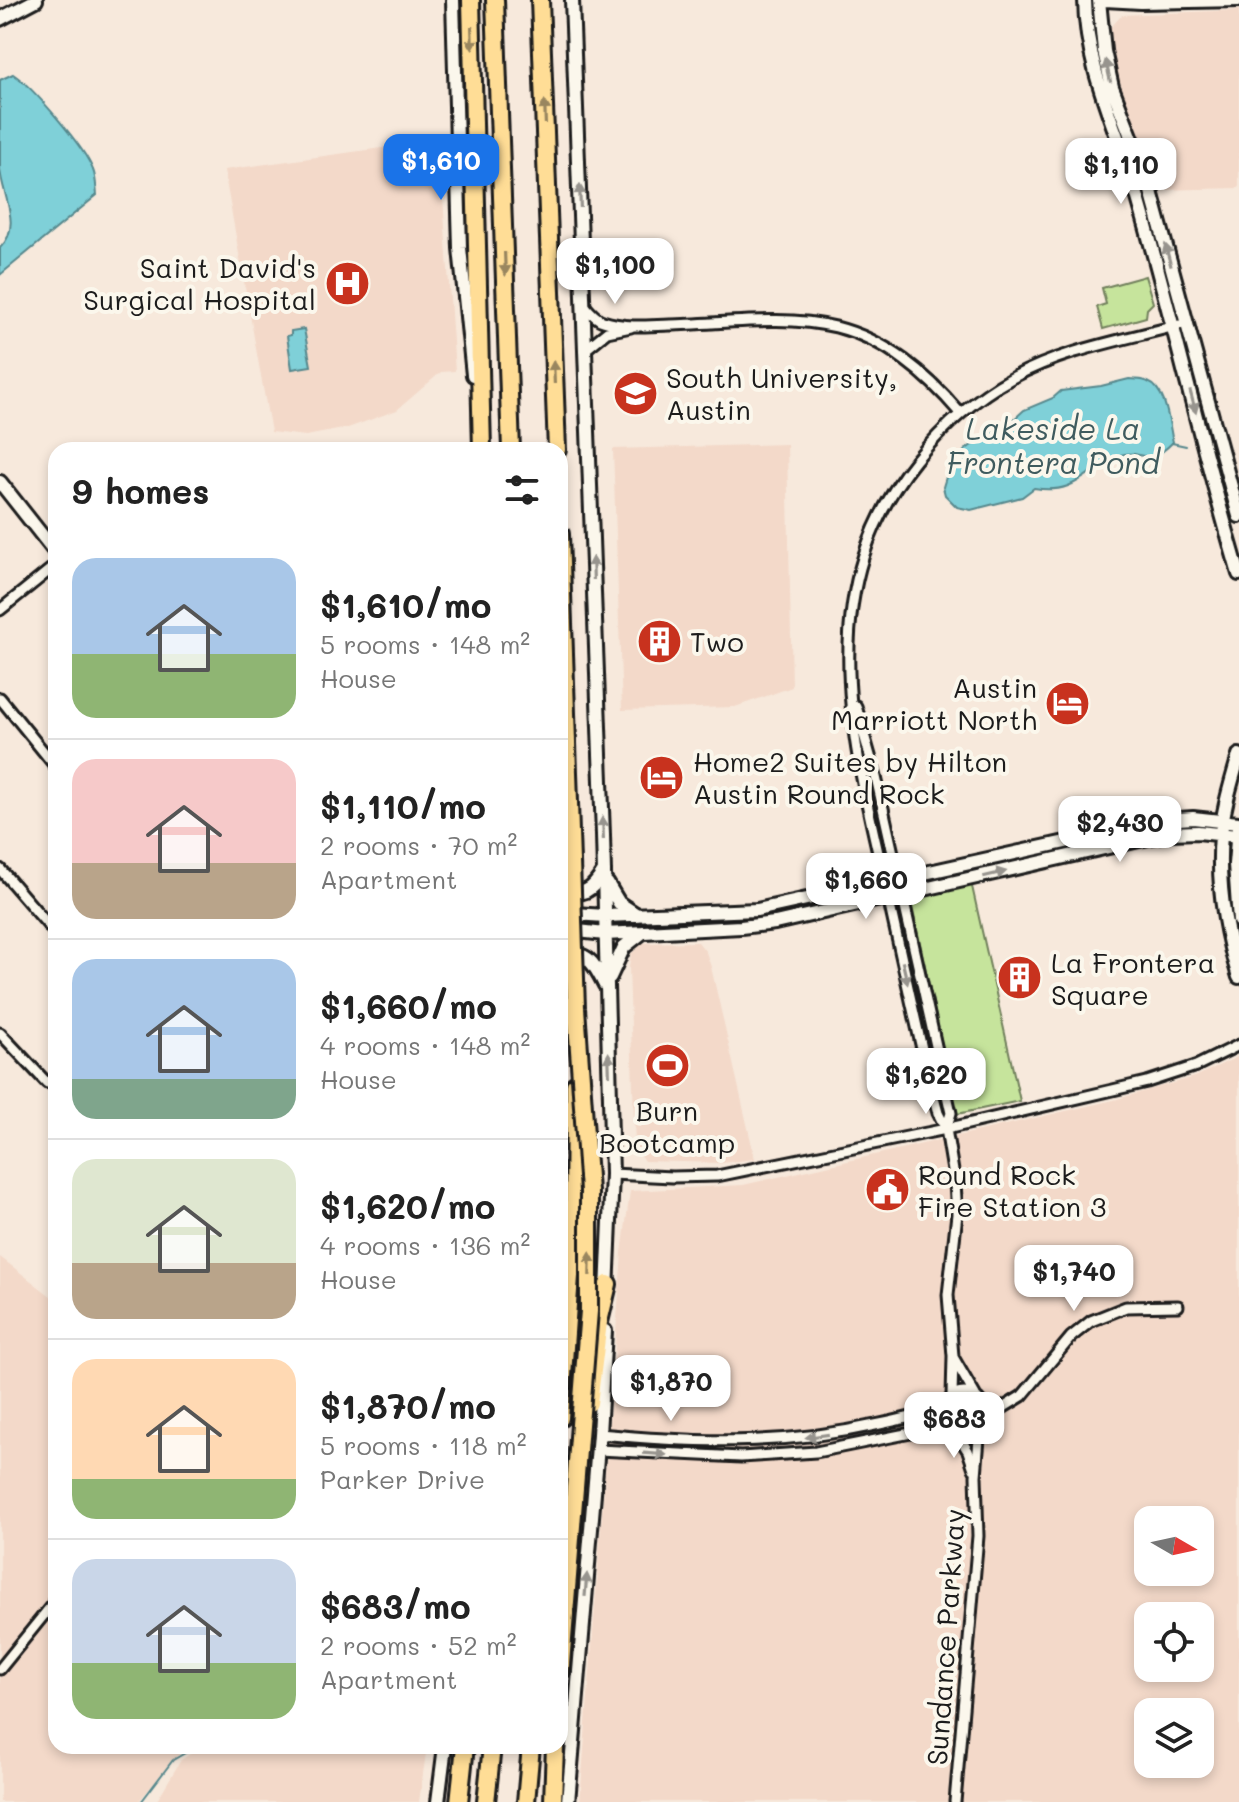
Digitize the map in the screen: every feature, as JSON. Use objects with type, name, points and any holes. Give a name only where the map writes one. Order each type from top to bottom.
[{"type":"highway","points":[[471,0],[481,442]]},
{"type":"highway","points":[[495,0],[511,442]]},
{"type":"highway","points":[[540,0],[557,442]]},
{"type":"highway","points":[[544,75],[550,0]]},
{"type":"highway","points":[[568,773],[576,1008],[587,1153],[589,1311],[568,1576]]},
{"type":"highway","points":[[568,1314],[574,1219],[576,1008]]},
{"type":"highway","points":[[568,1552],[599,1322],[608,1284]]},
{"type":"highway","points":[[459,1802],[464,1754]]},
{"type":"highway","points":[[486,1802],[490,1754]]},
{"type":"highway","points":[[526,1802],[530,1754]]},
{"type":"highway","points":[[553,1802],[555,1754]]},
{"type":"main road","points":[[0,19],[36,0]]},
{"type":"main road","points":[[453,0],[460,248],[480,442]]},
{"type":"main road","points":[[568,1802],[598,1450],[612,1174],[585,306],[572,0]]},
{"type":"main road","points":[[1085,0],[1086,35],[1099,91],[1180,325],[1239,516]]},
{"type":"main road","points":[[1239,0],[1102,0],[1106,62],[1117,101],[1148,180],[1239,574]]},
{"type":"main road","points":[[1099,91],[1107,98],[1122,135],[1131,139]]},
{"type":"main road","points":[[0,482],[48,543]]},
{"type":"main road","points":[[1239,755],[1222,828],[1220,866],[1226,928],[1239,977]]},
{"type":"main road","points":[[568,914],[605,916],[750,911],[899,881],[1165,820],[1193,818],[1222,828]]},
{"type":"main road","points":[[568,930],[605,934],[760,925],[1170,833],[1238,826],[1235,864],[1239,921]]},
{"type":"main road","points":[[568,893],[581,894],[593,887],[604,871]]},
{"type":"main road","points":[[604,871],[612,895],[637,915]]},
{"type":"main road","points":[[606,988],[624,947],[644,931]]},
{"type":"main road","points":[[568,953],[591,960],[606,988]]},
{"type":"main road","points":[[438,1802],[444,1754]]},
{"type":"street","points":[[585,306],[600,320],[634,326]]},
{"type":"street","points":[[586,349],[607,332],[634,326],[794,321],[835,327],[875,341],[897,353],[930,380],[960,413]]},
{"type":"street","points":[[946,1129],[951,1113],[876,777],[847,668],[851,605],[864,551],[889,495],[926,448],[960,413],[1004,383],[1037,366],[1180,325]]},
{"type":"street","points":[[0,610],[48,571]]},
{"type":"street","points":[[852,692],[854,740],[930,1083],[946,1129],[953,1162],[957,1214],[948,1295],[953,1356],[944,1420],[954,1431]]},
{"type":"street","points":[[0,698],[48,757]]},
{"type":"street","points":[[0,869],[48,925]]},
{"type":"street","points":[[1,1036],[47,1083]]},
{"type":"street","points":[[612,1174],[717,1176],[946,1129],[1147,1082],[1196,1066],[1239,1045]]},
{"type":"street","points":[[598,1450],[741,1457],[816,1452],[936,1428],[969,1433],[1022,1396],[1071,1337],[1091,1321],[1126,1307],[1178,1306]]},
{"type":"street","points":[[953,1356],[983,1405],[982,1423]]},
{"type":"street","points":[[599,1434],[741,1443],[814,1437],[862,1428],[927,1413],[963,1392],[1005,1406]]},
{"type":"street","name":"Sundance Parkway","points":[[955,1802],[978,1536],[976,1476],[982,1423]]},
{"type":"street","points":[[862,1428],[865,1442]]},
{"type":"street","name":"Sundance Parkway","points":[[954,1431],[968,1451],[976,1476]]},
{"type":"street","points":[[741,1443],[741,1457]]},
{"type":"street","points":[[0,1669],[48,1610]]},
{"type":"shaded area","points":[[1239,10],[1239,188],[1159,190],[1120,91],[1109,29],[1122,15]]},
{"type":"shaded area","name":"Saint David's Surgical Hospital","points":[[439,140],[455,371],[441,372],[397,410],[348,428],[306,436],[271,432],[224,170]]},
{"type":"shaded area","points":[[787,444],[792,687],[735,707],[622,710],[613,449]]},
{"type":"shaded area","points":[[698,942],[706,952],[711,967],[755,1159],[722,1163],[644,1161],[635,1147],[631,954],[642,943]]},
{"type":"shaded area","points":[[1239,1056],[1239,1802],[580,1802],[622,1253],[630,1191],[743,1185],[1114,1100],[1197,1076]]},
{"type":"shaded area","points":[[0,1257],[48,1294],[48,1754],[179,1754],[138,1802],[0,1802]]},
{"type":"shaded area","points":[[190,1754],[426,1754],[419,1802],[156,1802],[181,1760]]},
{"type":"green space","points":[[1145,276],[1153,303],[1147,309],[1146,317],[1103,329],[1097,307],[1106,304],[1102,288]]},
{"type":"green space","points":[[971,882],[1020,1101],[957,1114],[910,897]]},
{"type":"water","points":[[13,74],[45,104],[80,148],[94,173],[97,195],[0,275],[0,248],[7,239],[11,220],[0,169],[0,80]]},
{"type":"water","points":[[304,329],[311,366],[292,369],[287,336],[291,335],[291,331]]},
{"type":"water","name":"Lakeside La Frontera Pond","points":[[1129,379],[1148,382],[1163,400],[1173,442],[1164,450],[1150,457],[1121,455],[1072,485],[1034,488],[1022,497],[971,510],[957,507],[945,495],[943,487],[947,474],[965,450],[1011,422],[1024,410],[1053,398],[1061,391]]},
{"type":"waterway","points":[[1172,443],[1186,446]]},
{"type":"waterway","points":[[141,1802],[173,1760],[183,1754]]},
{"type":"place","name":"Saint David's Surgical Hospital","points":[[347,283]]},
{"type":"place","name":"South University, Austin","points":[[635,393]]},
{"type":"place","name":"Two","points":[[659,641]]},
{"type":"place","name":"Austin Marriott North","points":[[1068,703]]},
{"type":"place","name":"Home2 Suites by Hilton Austin Round Rock","points":[[662,777]]},
{"type":"place","name":"La Frontera Square","points":[[1020,978]]},
{"type":"place","name":"Burn Bootcamp","points":[[667,1066]]},
{"type":"place","name":"Round Rock Fire Station 3","points":[[887,1190]]}]
